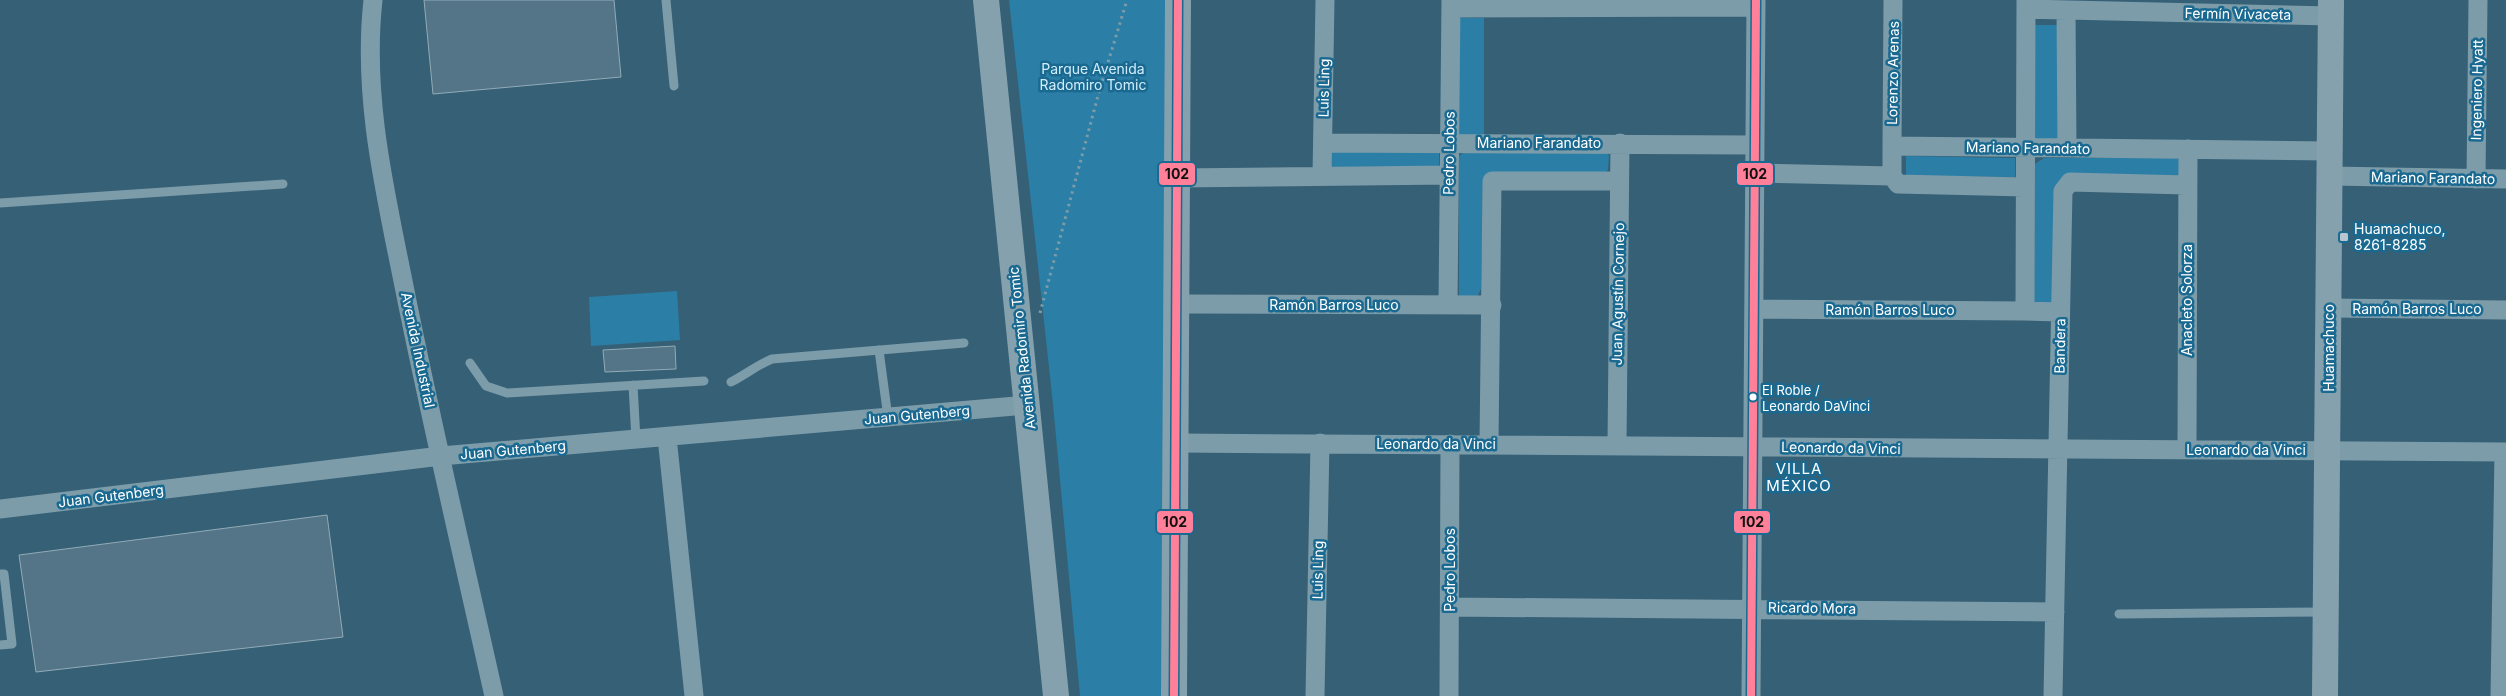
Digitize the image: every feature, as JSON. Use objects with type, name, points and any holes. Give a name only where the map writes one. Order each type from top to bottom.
[{"type":"street","name":"Avenida Industrial","points":[[373,0],[369,35],[371,102],[381,174],[494,696]]},
{"type":"street","name":"Avenida Radomiro Tomic","points":[[986,0],[1056,696]]},
{"type":"street","points":[[1174,696],[1178,0]]},
{"type":"street","name":"Luis Ling","points":[[1322,175],[1325,0]]},
{"type":"street","name":"Lorenzo Arenas","points":[[1892,146],[1893,0]]},
{"type":"street","name":"Ingeniero Hyatt","points":[[2476,179],[2478,0]]},
{"type":"street","points":[[1451,4],[1756,4],[1752,696]]},
{"type":"street","name":"Pedro Lobos","points":[[1448,305],[1451,4]]},
{"type":"street","points":[[2025,311],[2026,5]]},
{"type":"street","name":"Fermín Vivaceta","points":[[2026,5],[2066,10],[2331,8]]},
{"type":"street","name":"Huamachuco","points":[[2326,696],[2331,8]]},
{"type":"street","points":[[2066,10],[2067,148]]},
{"type":"street","name":"Mariano Farandato","points":[[1323,143],[1755,145]]},
{"type":"street","name":"Juan Agustín Cornejo","points":[[1617,446],[1620,143]]},
{"type":"street","points":[[1892,146],[1892,176],[1898,184],[2025,187]]},
{"type":"street","name":"Mariano Farandato","points":[[1892,146],[2330,151]]},
{"type":"street","name":"Anacleto Solorza","points":[[2187,450],[2188,149]]},
{"type":"street","points":[[1755,173],[1892,176]]},
{"type":"street","points":[[1177,178],[1449,175]]},
{"type":"street","name":"Mariano Farandato","points":[[2330,176],[2506,179]]},
{"type":"street","points":[[1489,444],[1492,181],[1619,181]]},
{"type":"street","points":[[2060,312],[2063,191],[2070,182],[2188,185]]},
{"type":"street","name":"Ramón Barros Luco","points":[[1177,304],[1492,305]]},
{"type":"street","name":"Ramón Barros Luco","points":[[2329,308],[2506,310]]},
{"type":"street","name":"Ramón Barros Luco","points":[[1754,309],[2025,311]]},
{"type":"street","name":"Bandera","points":[[2025,311],[2060,312],[2053,696]]},
{"type":"street","name":"Juan Gutenberg","points":[[0,509],[441,456],[1028,405]]},
{"type":"street","points":[[667,437],[694,696]]},
{"type":"street","name":"Leonardo da Vinci","points":[[1176,443],[2505,452]]},
{"type":"street","name":"Luis Ling","points":[[1315,696],[1320,443]]},
{"type":"street","name":"Pedro Lobos","points":[[1450,444],[1450,696]]},
{"type":"street","points":[[2500,696],[2505,452]]},
{"type":"street","name":"Ricardo Mora","points":[[1450,607],[2055,612]]},
{"type":"lane","points":[[666,0],[674,86]]},
{"type":"lane","points":[[0,203],[283,184]]},
{"type":"lane","points":[[731,382],[742,377],[759,364],[772,359],[964,343]]},
{"type":"lane","points":[[879,350],[888,418]]},
{"type":"lane","points":[[470,363],[486,386],[507,393],[704,381]]},
{"type":"lane","points":[[632,385],[636,440]]},
{"type":"lane","points":[[0,574],[4,574],[12,644],[0,645]]},
{"type":"lane","points":[[2119,614],[2326,612]]},
{"type":"path","points":[[1038,322],[1099,92],[1127,0]]},
{"type":"green space","name":"Parque Avenida Radomiro Tomic","points":[[1009,0],[1168,0],[1164,696],[1080,696],[1053,404]]},
{"type":"green space","points":[[1459,18],[1484,18],[1484,136],[1459,136]]},
{"type":"green space","points":[[2035,25],[2060,25],[2060,144],[2035,144]]},
{"type":"green space","points":[[1330,148],[1439,150],[1439,170],[1330,168]]},
{"type":"green space","points":[[1468,150],[1601,150],[1609,155],[1608,170],[1603,175],[1487,173],[1483,182],[1481,289],[1477,297],[1459,297],[1459,156]]},
{"type":"green space","points":[[1906,156],[2015,158],[2015,177],[1906,176]]},
{"type":"green space","points":[[2044,158],[2177,158],[2184,163],[2184,178],[2063,180],[2052,305],[2034,304],[2035,164]]},
{"type":"green space","points":[[677,291],[680,340],[591,346],[589,297]]},
{"type":"building","points":[[424,0],[614,0],[621,77],[433,94]]},
{"type":"building","points":[[675,346],[676,369],[605,372],[603,350]]},
{"type":"building","points":[[327,515],[343,637],[36,672],[19,555]]},
{"type":"transit line","name":"102","points":[[1174,696],[1178,0]]},
{"type":"transit line","name":"102","points":[[1751,696],[1756,0]]},
{"type":"place","name":"Huamachuco, 8261-8285","points":[[2344,237]]},
{"type":"place","name":"El Roble / Leonardo DaVinci","points":[[1753,397]]},
{"type":"district","name":"VILLA MÉXICO","points":[[1799,478]]}]
